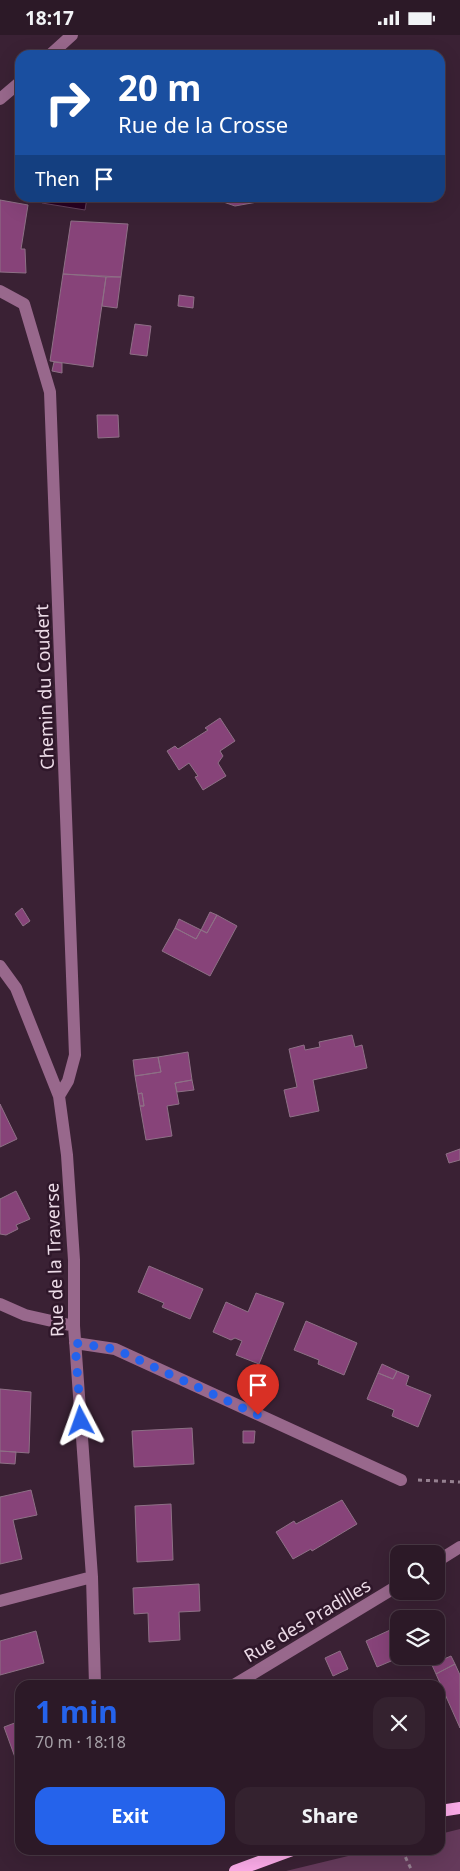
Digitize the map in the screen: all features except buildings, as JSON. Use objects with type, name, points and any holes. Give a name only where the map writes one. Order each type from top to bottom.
[{"type":"main road","points":[[445,1810],[460,1808]]},
{"type":"main road","points":[[235,1871],[278,1855]]},
{"type":"street","points":[[56,50],[72,35]]},
{"type":"street","points":[[0,99],[15,86]]},
{"type":"street","name":"Chemin du Coudert","points":[[0,291],[24,304],[50,392],[75,1055],[68,1081],[59,1095]]},
{"type":"street","name":"Rue de la Traverse","points":[[0,966],[16,988],[59,1095],[67,1155],[74,1260],[75,1343],[92,1577],[94,1680]]},
{"type":"street","points":[[0,1304],[25,1315],[74,1326]]},
{"type":"street","points":[[75,1343],[115,1349],[401,1480]]},
{"type":"street","points":[[445,1556],[460,1547]]},
{"type":"street","points":[[0,1601],[92,1577]]},
{"type":"street","name":"Rue des Pradilles","points":[[242,1680],[390,1590]]},
{"type":"path","points":[[401,1480],[460,1482]]},
{"type":"path","points":[[404,1855],[412,1871]]},
{"type":"shaded area","points":[[42,202],[86,202],[85,210]]},
{"type":"shaded area","points":[[460,1829],[460,1871],[286,1871],[352,1855],[445,1855],[445,1833]]},
{"type":"route","points":[[81,1421],[75,1343],[88,1343],[115,1349],[258,1415]]}]
